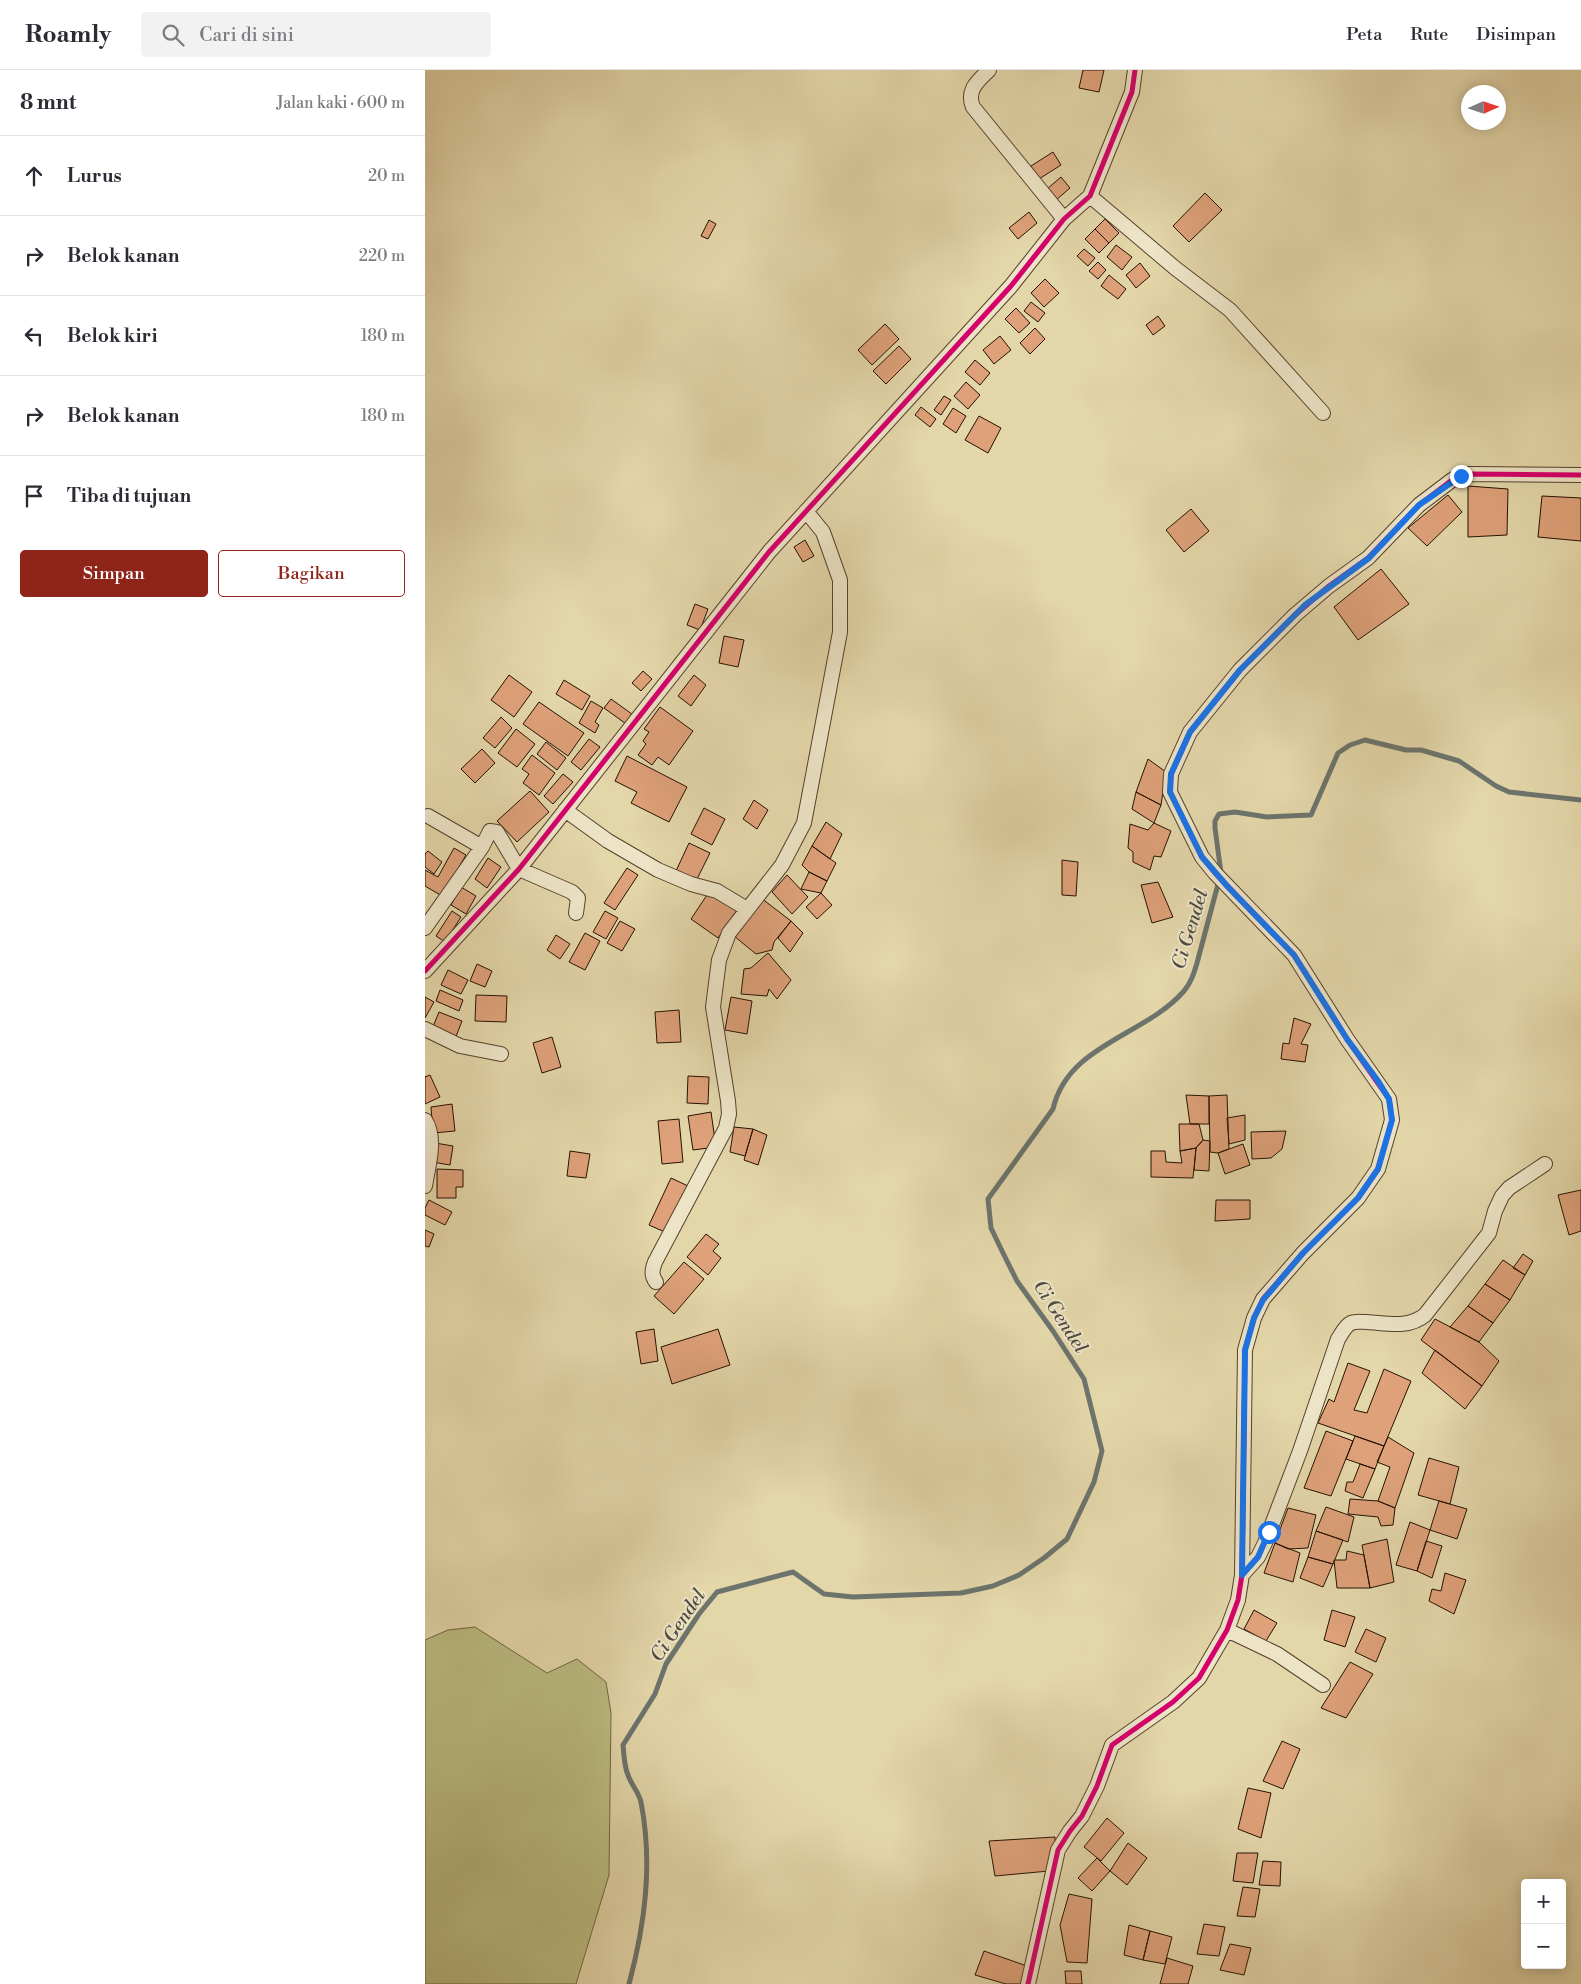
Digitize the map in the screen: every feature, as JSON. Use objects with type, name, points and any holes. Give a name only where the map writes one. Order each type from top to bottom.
[{"type":"street","points":[[989,70],[971,92],[970,100],[973,107],[1064,220]]},
{"type":"street","points":[[425,971],[519,869],[763,560],[1011,286],[1064,220],[1090,196],[1132,92],[1135,70]]},
{"type":"street","points":[[1090,196],[1175,268],[1230,310],[1323,413]]},
{"type":"street","points":[[1027,1984],[1059,1850],[1070,1831],[1082,1816],[1097,1786],[1112,1745],[1173,1702],[1199,1678],[1227,1630],[1238,1600],[1242,1575],[1245,1350],[1254,1318],[1263,1300],[1303,1253],[1358,1198],[1378,1169],[1392,1120],[1389,1099],[1347,1039],[1294,955],[1228,887],[1202,857],[1170,792],[1171,774],[1190,732],[1240,670],[1305,605],[1369,558],[1419,505],[1452,480],[1469,474],[1581,475]]},
{"type":"street","points":[[656,1282],[653,1278],[652,1270],[655,1262],[726,1128],[729,1114],[713,1007],[719,960],[729,933],[782,865],[804,823],[840,632],[841,580],[823,532],[806,511]]},
{"type":"street","points":[[565,810],[608,840],[659,870],[691,884],[717,891],[747,909]]},
{"type":"street","points":[[428,816],[482,847]]},
{"type":"street","points":[[425,928],[482,847],[490,831],[497,832],[519,869],[572,892],[578,898],[576,913]]},
{"type":"street","points":[[425,1029],[460,1046],[501,1054]]},
{"type":"street","points":[[425,1120],[431,1147],[425,1186]]},
{"type":"street","points":[[1242,1575],[1258,1557],[1269,1532],[1344,1329],[1350,1324],[1357,1322],[1403,1324],[1418,1320],[1425,1315],[1489,1233],[1495,1211],[1502,1196],[1509,1188],[1545,1164]]},
{"type":"street","points":[[1227,1630],[1277,1654],[1323,1685]]},
{"type":"green space","points":[[475,1627],[547,1673],[577,1659],[606,1682],[611,1713],[609,1875],[576,1984],[425,1984],[425,1640],[448,1630]]},
{"type":"building","points":[[1083,70],[1104,70],[1099,92],[1079,88]]},
{"type":"building","points":[[1053,152],[1061,165],[1039,179],[1031,166]]},
{"type":"building","points":[[1061,177],[1070,188],[1056,200],[1047,189]]},
{"type":"building","points":[[1205,193],[1222,210],[1189,242],[1173,226]]},
{"type":"building","points":[[1029,212],[1037,223],[1018,239],[1009,228]]},
{"type":"building","points":[[1105,219],[1119,233],[1109,243],[1095,229]]},
{"type":"building","points":[[709,220],[716,224],[708,239],[701,236]]},
{"type":"building","points":[[1095,229],[1109,243],[1099,253],[1085,239]]},
{"type":"building","points":[[1116,245],[1132,257],[1122,270],[1107,257]]},
{"type":"building","points":[[1084,249],[1095,258],[1088,266],[1077,256]]},
{"type":"building","points":[[1098,262],[1106,270],[1098,279],[1089,271]]},
{"type":"building","points":[[1140,263],[1150,276],[1136,288],[1126,275]]},
{"type":"building","points":[[1109,275],[1126,289],[1118,299],[1101,286]]},
{"type":"building","points":[[1045,279],[1059,293],[1044,307],[1031,293]]},
{"type":"building","points":[[1031,302],[1045,313],[1038,322],[1024,311]]},
{"type":"building","points":[[1016,308],[1030,323],[1019,333],[1005,319]]},
{"type":"building","points":[[1158,316],[1165,326],[1153,335],[1146,325]]},
{"type":"building","points":[[885,324],[899,339],[872,365],[858,350]]},
{"type":"building","points":[[1035,328],[1045,339],[1030,354],[1020,343]]},
{"type":"building","points":[[1000,336],[1011,350],[994,364],[983,350]]},
{"type":"building","points":[[899,346],[911,359],[886,384],[873,371]]},
{"type":"building","points":[[975,360],[990,373],[980,385],[965,372]]},
{"type":"building","points":[[966,382],[980,395],[968,409],[954,396]]},
{"type":"building","points":[[944,396],[951,400],[941,415],[934,410]]},
{"type":"building","points":[[921,407],[936,419],[930,427],[915,415]]},
{"type":"building","points":[[953,408],[966,416],[956,433],[943,424]]},
{"type":"building","points":[[979,416],[1001,428],[988,453],[965,440]]},
{"type":"building","points":[[1468,486],[1508,489],[1507,535],[1468,537]]},
{"type":"building","points":[[1448,495],[1462,512],[1427,546],[1408,528]]},
{"type":"building","points":[[1542,496],[1581,498],[1581,541],[1538,537]]},
{"type":"building","points":[[1191,509],[1209,531],[1184,552],[1166,530]]},
{"type":"building","points":[[805,540],[814,556],[803,562],[794,547]]},
{"type":"building","points":[[1381,569],[1409,604],[1358,640],[1334,607]]},
{"type":"building","points":[[695,604],[708,609],[700,630],[687,625]]},
{"type":"building","points":[[724,636],[744,640],[738,667],[719,663]]},
{"type":"building","points":[[643,671],[652,679],[641,691],[632,683]]},
{"type":"building","points":[[509,675],[532,692],[514,717],[491,700]]},
{"type":"building","points":[[694,675],[706,685],[691,706],[678,696]]},
{"type":"building","points":[[564,680],[590,696],[582,710],[556,694]]},
{"type":"building","points":[[611,699],[636,717],[629,726],[604,708]]},
{"type":"building","points":[[591,701],[603,708],[595,722],[599,725],[595,733],[579,723]]},
{"type":"building","points":[[539,702],[584,733],[568,756],[523,724]]},
{"type":"building","points":[[660,707],[693,731],[669,765],[658,757],[652,765],[638,755],[646,744],[643,741],[649,732],[644,729]]},
{"type":"building","points":[[501,717],[512,728],[495,748],[483,738]]},
{"type":"building","points":[[516,729],[535,744],[517,767],[498,753]]},
{"type":"building","points":[[589,739],[600,747],[581,770],[571,762]]},
{"type":"building","points":[[546,742],[566,758],[557,770],[537,754]]},
{"type":"building","points":[[482,749],[495,763],[475,783],[461,769]]},
{"type":"building","points":[[532,755],[555,773],[539,795],[523,783],[529,774],[522,769]]},
{"type":"building","points":[[627,756],[687,787],[669,822],[631,803],[637,792],[615,781]]},
{"type":"building","points":[[1148,759],[1166,772],[1161,805],[1136,792]]},
{"type":"building","points":[[563,774],[573,782],[553,804],[544,796]]},
{"type":"building","points":[[530,791],[549,812],[517,842],[497,821]]},
{"type":"building","points":[[1136,792],[1161,805],[1154,823],[1132,809]]},
{"type":"building","points":[[754,800],[768,810],[757,829],[743,819]]},
{"type":"building","points":[[704,808],[725,819],[712,845],[691,834]]},
{"type":"building","points":[[826,822],[842,834],[830,859],[812,846]]},
{"type":"building","points":[[1154,823],[1171,831],[1161,857],[1154,856],[1150,870],[1133,862],[1133,852],[1128,848],[1130,824],[1148,830]]},
{"type":"building","points":[[689,843],[710,853],[696,881],[676,871]]},
{"type":"building","points":[[812,846],[836,863],[827,881],[809,872],[802,865]]},
{"type":"building","points":[[454,848],[466,855],[442,896],[425,886],[425,870],[438,877]]},
{"type":"building","points":[[428,851],[442,862],[434,874],[425,867],[425,854]]},
{"type":"building","points":[[488,858],[501,867],[487,888],[475,879]]},
{"type":"building","points":[[1062,860],[1078,862],[1076,896],[1062,895]]},
{"type":"building","points":[[627,868],[638,875],[615,910],[604,903]]},
{"type":"building","points":[[809,872],[827,881],[821,893],[801,889]]},
{"type":"building","points":[[787,875],[808,897],[792,914],[772,892]]},
{"type":"building","points":[[1158,882],[1173,917],[1152,923],[1141,885]]},
{"type":"building","points":[[461,887],[476,896],[466,914],[451,905]]},
{"type":"building","points":[[709,892],[737,910],[718,938],[691,919]]},
{"type":"building","points":[[821,893],[832,905],[817,919],[806,907]]},
{"type":"building","points":[[761,898],[791,921],[774,942],[772,950],[756,954],[734,936]]},
{"type":"building","points":[[452,911],[461,917],[445,942],[436,936]]},
{"type":"building","points":[[605,911],[618,918],[606,939],[593,932]]},
{"type":"building","points":[[620,921],[635,929],[622,951],[607,943]]},
{"type":"building","points":[[791,921],[803,933],[790,952],[778,938]]},
{"type":"building","points":[[585,933],[600,941],[585,970],[569,962]]},
{"type":"building","points":[[556,935],[570,944],[560,959],[547,950]]},
{"type":"building","points":[[768,953],[791,980],[777,999],[769,989],[767,996],[741,994],[744,969],[751,968]]},
{"type":"building","points":[[477,964],[492,971],[485,987],[470,981]]},
{"type":"building","points":[[448,970],[468,980],[461,994],[441,985]]},
{"type":"building","points":[[440,990],[463,1000],[459,1011],[436,1001]]},
{"type":"building","points":[[476,995],[507,996],[506,1022],[475,1021]]},
{"type":"building","points":[[425,997],[434,1002],[425,1018]]},
{"type":"building","points":[[731,997],[752,1001],[747,1034],[725,1030]]},
{"type":"building","points":[[679,1010],[681,1042],[657,1043],[655,1012]]},
{"type":"building","points":[[439,1012],[462,1021],[455,1039],[432,1029]]},
{"type":"building","points":[[1294,1018],[1311,1024],[1301,1044],[1308,1045],[1305,1062],[1281,1059],[1283,1043],[1289,1044]]},
{"type":"building","points":[[552,1037],[561,1067],[542,1073],[533,1043]]},
{"type":"building","points":[[430,1075],[440,1097],[425,1104],[425,1077]]},
{"type":"building","points":[[688,1076],[709,1077],[708,1104],[687,1103]]},
{"type":"building","points":[[1186,1095],[1209,1096],[1209,1124],[1190,1124]]},
{"type":"building","points":[[1227,1095],[1229,1149],[1218,1153],[1210,1152],[1209,1096]]},
{"type":"building","points":[[452,1104],[455,1131],[433,1133],[431,1107]]},
{"type":"building","points":[[711,1112],[716,1147],[693,1150],[688,1116]]},
{"type":"building","points":[[1245,1115],[1245,1140],[1229,1144],[1227,1118]]},
{"type":"building","points":[[679,1119],[683,1162],[662,1164],[658,1121]]},
{"type":"building","points":[[1179,1124],[1199,1124],[1203,1140],[1196,1148],[1180,1151]]},
{"type":"building","points":[[734,1127],[753,1129],[745,1156],[730,1152]]},
{"type":"building","points":[[753,1129],[767,1135],[758,1165],[744,1160]]},
{"type":"building","points":[[1286,1131],[1282,1149],[1271,1158],[1252,1159],[1251,1132]]},
{"type":"building","points":[[1203,1140],[1210,1141],[1209,1171],[1194,1170],[1196,1148]]},
{"type":"building","points":[[435,1143],[453,1146],[450,1165],[432,1162]]},
{"type":"building","points":[[1243,1144],[1250,1165],[1225,1174],[1218,1153]]},
{"type":"building","points":[[1196,1148],[1193,1178],[1151,1177],[1151,1151],[1165,1151],[1166,1162],[1182,1163],[1180,1151]]},
{"type":"building","points":[[570,1151],[590,1154],[586,1178],[567,1176]]},
{"type":"building","points":[[437,1169],[463,1170],[463,1187],[456,1187],[456,1198],[437,1198]]},
{"type":"building","points":[[671,1178],[688,1186],[667,1233],[649,1225]]},
{"type":"building","points":[[1581,1190],[1581,1231],[1569,1235],[1558,1195]]},
{"type":"building","points":[[429,1200],[452,1212],[445,1225],[425,1215],[425,1208]]},
{"type":"building","points":[[1216,1200],[1250,1200],[1250,1219],[1215,1221]]},
{"type":"building","points":[[425,1230],[434,1234],[429,1247],[425,1246]]},
{"type":"building","points":[[706,1234],[719,1244],[713,1251],[721,1258],[708,1275],[687,1257]]},
{"type":"building","points":[[1523,1254],[1533,1261],[1525,1275],[1513,1268]]},
{"type":"building","points":[[1503,1260],[1525,1275],[1510,1300],[1485,1284]]},
{"type":"building","points":[[684,1262],[704,1279],[674,1314],[654,1296]]},
{"type":"building","points":[[1485,1284],[1510,1300],[1493,1323],[1468,1306]]},
{"type":"building","points":[[1468,1306],[1493,1323],[1479,1342],[1450,1327]]},
{"type":"building","points":[[1435,1319],[1479,1342],[1499,1361],[1482,1386],[1421,1340]]},
{"type":"building","points":[[654,1329],[658,1361],[641,1364],[636,1332]]},
{"type":"building","points":[[718,1329],[730,1365],[672,1384],[661,1347]]},
{"type":"building","points":[[1435,1350],[1482,1386],[1465,1409],[1422,1373]]},
{"type":"building","points":[[1348,1363],[1370,1371],[1354,1410],[1367,1413],[1384,1369],[1411,1381],[1384,1446],[1318,1423],[1329,1399],[1334,1402]]},
{"type":"building","points":[[1326,1431],[1353,1441],[1331,1496],[1304,1488]]},
{"type":"building","points":[[1355,1436],[1384,1446],[1375,1469],[1346,1459]]},
{"type":"building","points":[[1388,1437],[1414,1453],[1395,1508],[1378,1501],[1390,1467],[1377,1462]]},
{"type":"building","points":[[1429,1458],[1459,1467],[1450,1504],[1418,1495]]},
{"type":"building","points":[[1360,1464],[1375,1469],[1363,1498],[1345,1491],[1347,1482],[1353,1482]]},
{"type":"building","points":[[1350,1499],[1378,1501],[1395,1508],[1393,1525],[1381,1526],[1378,1517],[1348,1514]]},
{"type":"building","points":[[1439,1501],[1467,1509],[1457,1539],[1430,1530]]},
{"type":"building","points":[[1326,1507],[1354,1517],[1348,1542],[1316,1531]]},
{"type":"building","points":[[1288,1508],[1316,1515],[1308,1548],[1288,1549],[1275,1543]]},
{"type":"building","points":[[1410,1522],[1430,1530],[1417,1571],[1396,1565]]},
{"type":"building","points":[[1316,1531],[1343,1540],[1333,1564],[1308,1557]]},
{"type":"building","points":[[1387,1539],[1394,1582],[1370,1588],[1362,1545]]},
{"type":"building","points":[[1426,1541],[1442,1546],[1432,1578],[1417,1571]]},
{"type":"building","points":[[1275,1543],[1300,1553],[1293,1582],[1264,1573]]},
{"type":"building","points":[[1347,1551],[1364,1555],[1370,1588],[1337,1588],[1334,1560],[1346,1560]]},
{"type":"building","points":[[1308,1557],[1333,1564],[1323,1587],[1300,1578]]},
{"type":"building","points":[[1445,1573],[1466,1580],[1454,1614],[1429,1601],[1432,1589],[1441,1591]]},
{"type":"building","points":[[1254,1610],[1277,1623],[1266,1641],[1244,1629]]},
{"type":"building","points":[[1332,1610],[1355,1617],[1345,1647],[1324,1640]]},
{"type":"building","points":[[1366,1629],[1386,1638],[1376,1662],[1355,1652]]},
{"type":"building","points":[[1350,1662],[1373,1674],[1346,1718],[1321,1708]]},
{"type":"building","points":[[1282,1741],[1300,1749],[1283,1789],[1263,1781]]},
{"type":"building","points":[[1248,1788],[1271,1793],[1261,1838],[1238,1829]]},
{"type":"building","points":[[1107,1818],[1124,1833],[1101,1861],[1084,1847]]},
{"type":"building","points":[[1055,1837],[1055,1851],[1049,1871],[995,1876],[989,1841]]},
{"type":"building","points":[[1128,1843],[1147,1858],[1127,1885],[1110,1871]]},
{"type":"building","points":[[1237,1853],[1258,1853],[1253,1883],[1233,1881]]},
{"type":"building","points":[[1097,1858],[1110,1871],[1092,1891],[1078,1878]]},
{"type":"building","points":[[1263,1861],[1281,1862],[1280,1886],[1259,1885]]},
{"type":"building","points":[[1243,1887],[1260,1889],[1255,1917],[1237,1916]]},
{"type":"building","points":[[1069,1894],[1092,1899],[1087,1963],[1067,1962],[1060,1925]]},
{"type":"building","points":[[1204,1924],[1225,1927],[1219,1956],[1197,1954]]},
{"type":"building","points":[[1129,1925],[1150,1931],[1143,1960],[1124,1955]]},
{"type":"building","points":[[1150,1931],[1172,1937],[1165,1964],[1143,1960]]},
{"type":"building","points":[[1230,1944],[1251,1948],[1244,1975],[1220,1970]]},
{"type":"building","points":[[984,1951],[1027,1966],[1022,1984],[1006,1984],[975,1975]]},
{"type":"building","points":[[1167,1958],[1193,1966],[1188,1984],[1160,1984]]},
{"type":"building","points":[[1065,1971],[1081,1971],[1082,1984],[1066,1984]]},
{"type":"waterway","name":"Ci Gendel","points":[[629,1984],[643,1916],[647,1871],[645,1825],[641,1802],[627,1771],[623,1745],[655,1694],[666,1664],[699,1614],[717,1592],[793,1572],[824,1594],[853,1597],[961,1593],[993,1586],[1019,1575],[1067,1539],[1094,1482],[1102,1451],[1084,1379],[1017,1281],[991,1228],[988,1199],[1053,1109],[1061,1087],[1074,1069],[1109,1042],[1168,1006],[1189,985],[1197,963],[1221,873],[1215,828],[1215,821],[1219,814],[1235,812],[1267,817],[1311,815],[1338,753],[1350,745],[1365,740],[1406,750],[1421,750],[1459,761],[1496,786],[1509,792],[1581,800]]},
{"type":"cycle path","points":[[425,971],[519,869],[769,552],[1011,286],[1064,219],[1090,196],[1132,92],[1135,70]]},
{"type":"cycle path","points":[[1028,1984],[1058,1850],[1082,1816],[1097,1786],[1112,1745],[1173,1702],[1199,1678],[1227,1630],[1238,1600],[1242,1575],[1245,1350],[1254,1318],[1263,1299],[1303,1253],[1358,1198],[1378,1169],[1392,1120],[1389,1099],[1347,1039],[1294,955],[1202,857],[1170,792],[1171,774],[1190,732],[1240,670],[1295,615],[1329,586],[1368,558],[1419,505],[1452,480],[1461,475],[1470,474],[1581,475]]},
{"type":"route","points":[[1269,1532],[1258,1557],[1242,1575],[1245,1350],[1254,1318],[1263,1300],[1303,1253],[1358,1198],[1378,1169],[1389,1136],[1392,1120],[1389,1099],[1347,1039],[1294,955],[1228,887],[1202,857],[1170,792],[1171,774],[1190,732],[1240,670],[1305,605],[1369,558],[1419,505],[1452,480],[1461,476]]}]
